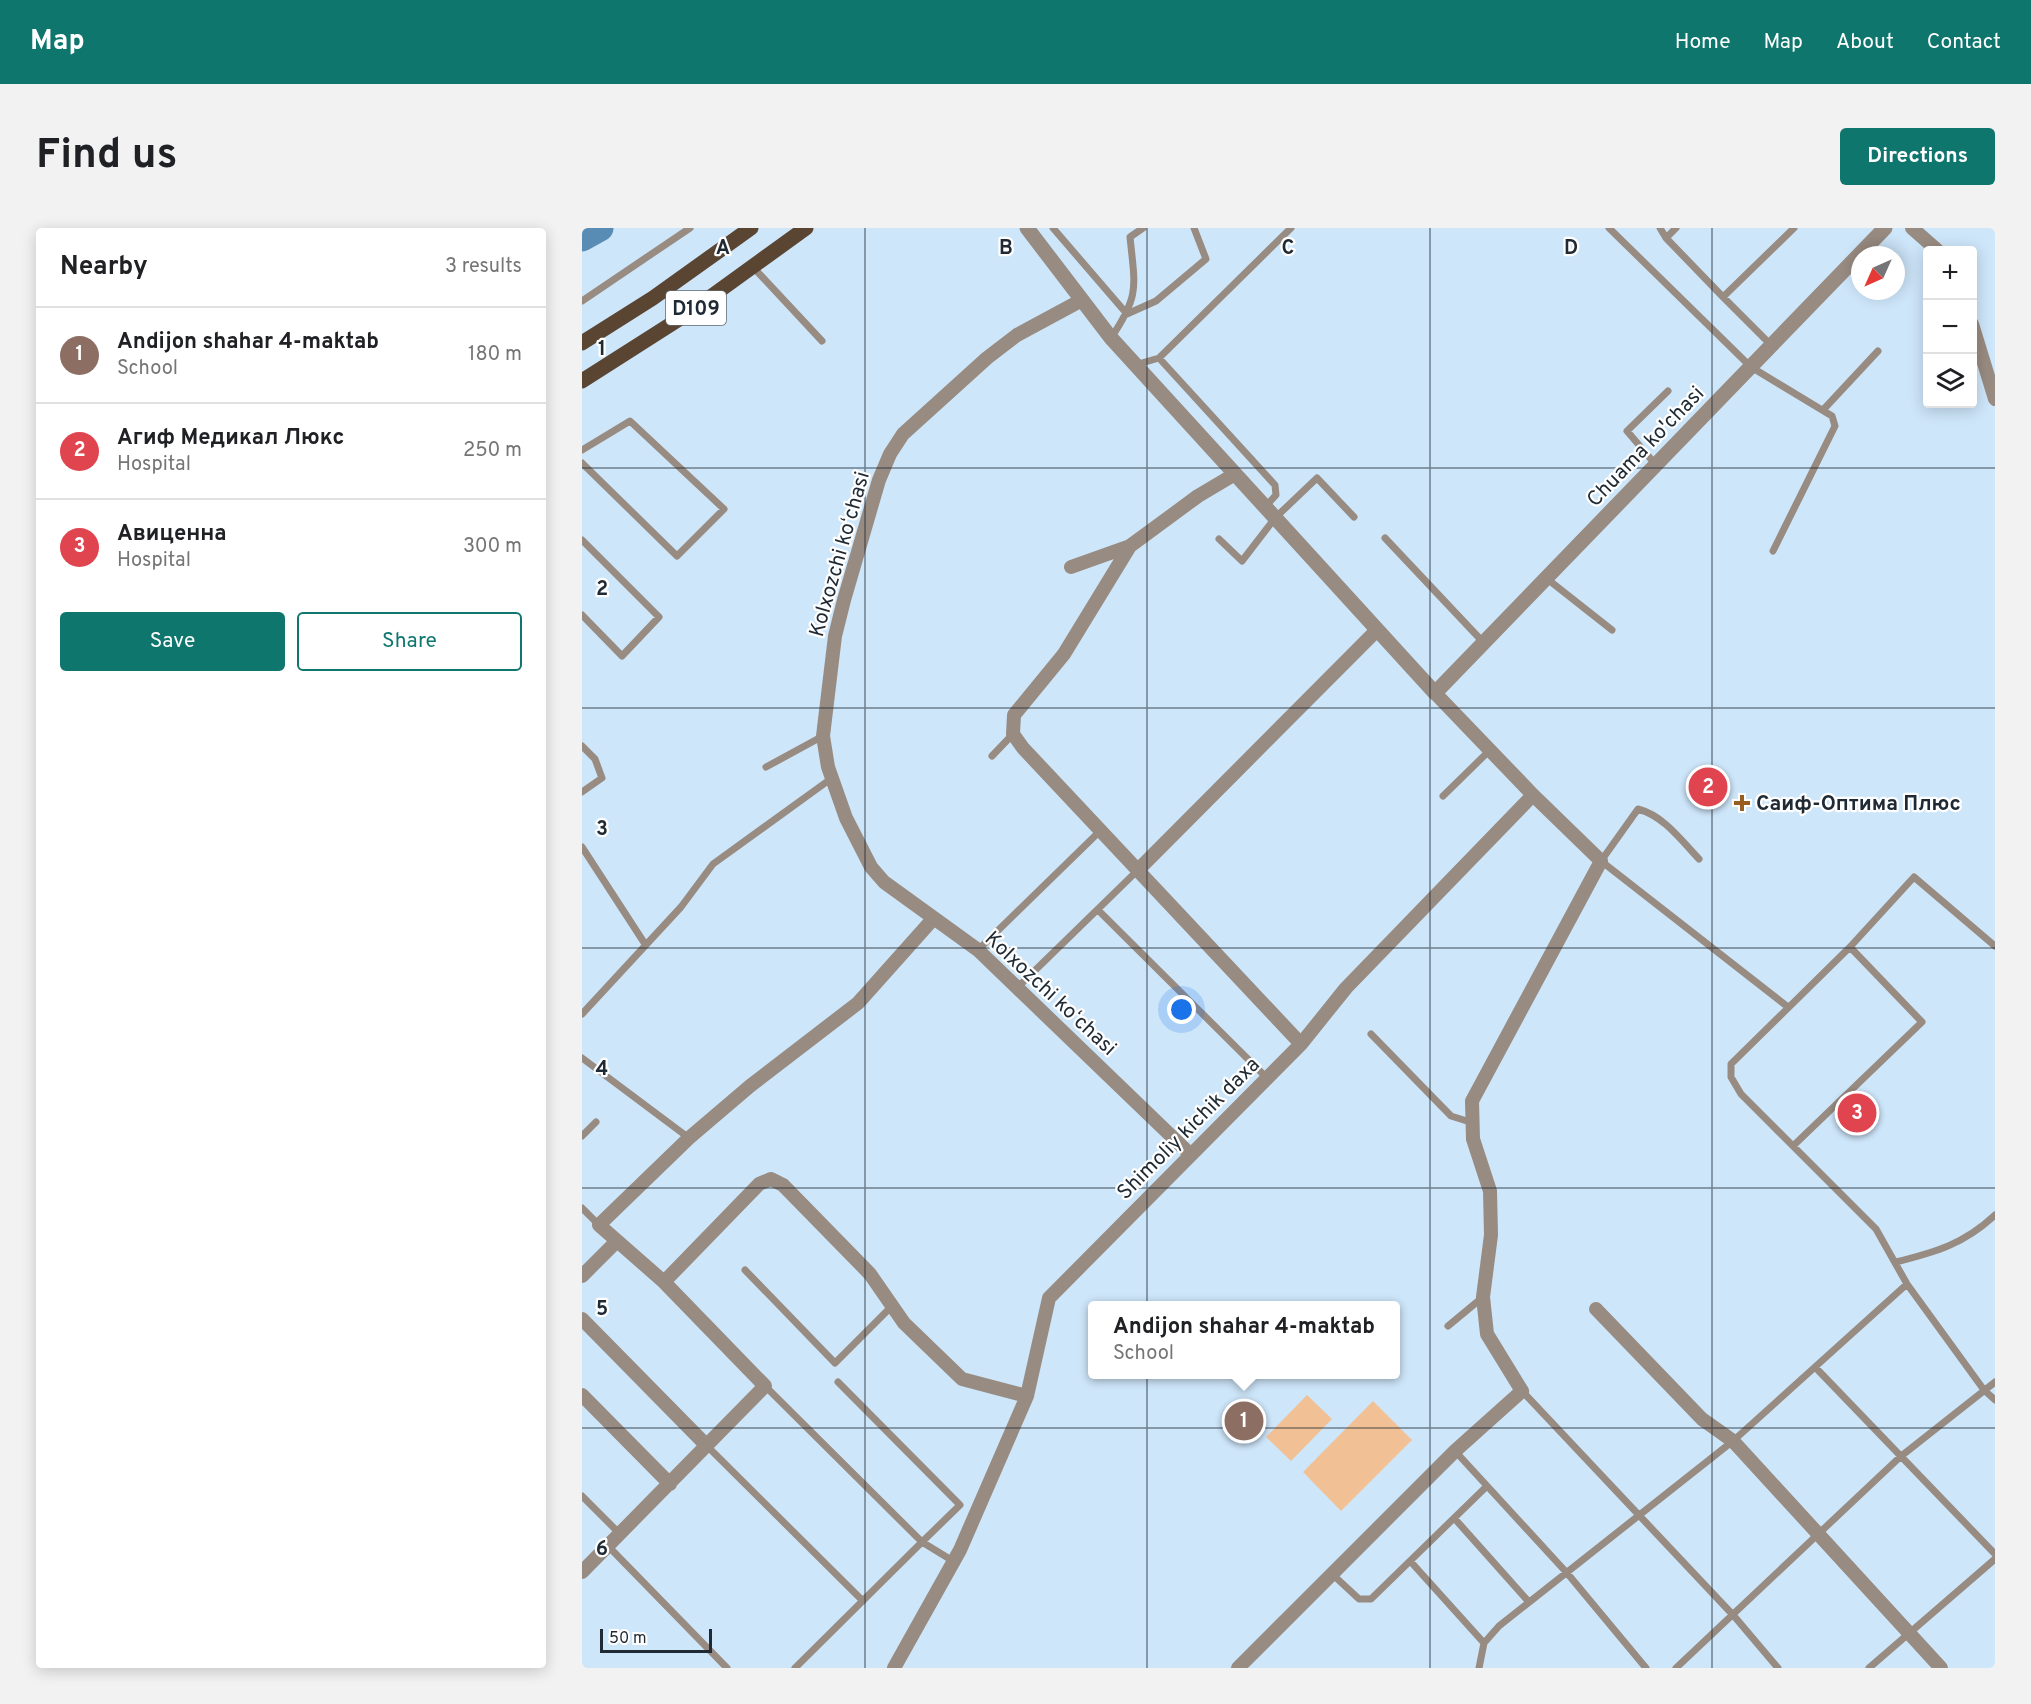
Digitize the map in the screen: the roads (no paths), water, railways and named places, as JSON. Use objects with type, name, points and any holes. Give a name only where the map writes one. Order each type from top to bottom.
[{"type":"main road","name":"D109","points":[[582,343],[653,298],[751,228]]},
{"type":"main road","name":"D109","points":[[582,381],[687,315],[806,228]]},
{"type":"street","points":[[1027,228],[1080,301],[1135,365],[1435,693],[1533,795],[1602,861],[1472,1101],[1470,1122],[1473,1139],[1491,1191],[1491,1235],[1483,1297],[1487,1334],[1522,1391],[1455,1452],[1238,1668]]},
{"type":"street","name":"Chuama ko'chasi","points":[[1435,693],[1886,228]]},
{"type":"street","points":[[1912,228],[1932,246]]},
{"type":"street","name":"Kolxozchi koʻchasi","points":[[1080,301],[1017,335],[987,358],[903,434],[890,454],[879,480],[844,600],[836,636],[824,736],[832,778],[846,818],[871,867],[884,882],[978,950],[1191,1155]]},
{"type":"street","points":[[1977,340],[1995,399]]},
{"type":"street","points":[[1071,567],[1130,546],[1198,496],[1235,474]]},
{"type":"street","points":[[1130,546],[1064,654],[1014,715],[1013,734],[1301,1044]]},
{"type":"street","points":[[1138,870],[1377,630]]},
{"type":"street","name":"Shimoliy kichik daxa","points":[[894,1668],[953,1561],[1027,1396],[1048,1298],[1301,1044],[1346,988],[1533,795]]},
{"type":"street","points":[[582,1572],[765,1386],[664,1282],[599,1225],[689,1138],[750,1086],[858,1003],[933,919]]},
{"type":"street","points":[[664,1282],[759,1184],[771,1179],[783,1185],[870,1274],[904,1323],[962,1379],[1027,1396]]},
{"type":"street","points":[[582,1276],[617,1241]]},
{"type":"street","points":[[1596,1309],[1702,1419],[1733,1441],[1820,1533],[1941,1668]]},
{"type":"street","points":[[582,1319],[707,1446]]},
{"type":"street","points":[[582,1395],[670,1484]]},
{"type":"lane","points":[[582,302],[690,228]]},
{"type":"lane","points":[[1053,228],[1127,314]]},
{"type":"lane","points":[[1111,338],[1127,314],[1135,291],[1130,237],[1143,228]]},
{"type":"lane","points":[[1127,314],[1156,301],[1206,259],[1194,228]]},
{"type":"lane","points":[[1135,365],[1159,358],[1291,228]]},
{"type":"lane","points":[[1609,228],[1751,366],[1832,416],[1835,426],[1773,551]]},
{"type":"lane","points":[[1660,228],[1666,238],[1772,346]]},
{"type":"lane","points":[[1666,238],[1676,228]]},
{"type":"lane","points":[[1724,297],[1794,228]]},
{"type":"lane","points":[[753,267],[822,341]]},
{"type":"lane","points":[[1823,410],[1878,351]]},
{"type":"lane","points":[[1159,358],[1275,484],[1275,495],[1270,513],[1242,561],[1219,538]]},
{"type":"lane","points":[[1656,465],[1627,431],[1668,391]]},
{"type":"lane","points":[[582,450],[630,421],[724,509],[678,556],[582,463]]},
{"type":"lane","points":[[1270,513],[1317,478],[1354,517]]},
{"type":"lane","points":[[1385,538],[1483,642]]},
{"type":"lane","points":[[582,540],[659,617],[622,656],[582,615]]},
{"type":"lane","points":[[1546,578],[1612,630]]},
{"type":"lane","points":[[992,756],[1013,734]]},
{"type":"lane","points":[[766,767],[824,736]]},
{"type":"lane","points":[[582,746],[595,759],[602,778],[582,792]]},
{"type":"lane","points":[[1443,796],[1490,750]]},
{"type":"lane","points":[[582,1014],[681,907],[713,864],[832,778]]},
{"type":"lane","points":[[1699,859],[1666,824],[1652,813],[1638,809],[1602,861],[1788,1007]]},
{"type":"lane","points":[[978,950],[1101,830]]},
{"type":"lane","points":[[582,847],[645,944]]},
{"type":"lane","points":[[1018,987],[1138,870]]},
{"type":"lane","points":[[1995,946],[1914,877],[1850,947],[1731,1064],[1731,1077],[1741,1094],[1876,1229],[1907,1284],[1984,1390],[1995,1400]]},
{"type":"lane","points":[[1098,910],[1267,1078]]},
{"type":"lane","points":[[1793,1146],[1922,1022],[1850,947]]},
{"type":"lane","points":[[1371,1034],[1450,1116],[1470,1122]]},
{"type":"lane","points":[[582,1059],[689,1138]]},
{"type":"lane","points":[[582,1136],[596,1122]]},
{"type":"lane","points":[[582,1208],[599,1225]]},
{"type":"lane","points":[[1896,1262],[1941,1251],[1977,1232],[1995,1215]]},
{"type":"lane","points":[[745,1270],[835,1363],[892,1306]]},
{"type":"lane","points":[[1479,1668],[1484,1643],[1499,1626],[1733,1441],[1907,1284]]},
{"type":"lane","points":[[1448,1326],[1483,1297]]},
{"type":"lane","points":[[1815,1367],[1995,1557],[1911,1634],[1869,1668]]},
{"type":"lane","points":[[838,1382],[960,1505],[976,1511]]},
{"type":"lane","points":[[1677,1668],[1900,1457],[1995,1382]]},
{"type":"lane","points":[[765,1386],[922,1542],[953,1561]]},
{"type":"lane","points":[[1522,1391],[1640,1514],[1734,1616],[1778,1668]]},
{"type":"lane","points":[[707,1446],[863,1601]]},
{"type":"lane","points":[[1455,1452],[1567,1573],[1646,1668]]},
{"type":"lane","points":[[1331,1573],[1359,1599],[1365,1601],[1411,1562],[1487,1486]]},
{"type":"lane","points":[[582,1496],[620,1534]]},
{"type":"lane","points":[[795,1668],[960,1505]]},
{"type":"lane","points":[[1455,1519],[1529,1602]]},
{"type":"lane","points":[[608,1546],[727,1668]]},
{"type":"lane","points":[[1411,1562],[1484,1643]]},
{"type":"waterway","points":[[582,238],[600,228]]},
{"type":"place","name":"Агиф Медикал Люкс","points":[[1708,787]]},
{"type":"place","name":"Саиф-Оптима Плюс","points":[[1742,803]]},
{"type":"place","name":"Авиценна","points":[[1857,1113]]},
{"type":"place","name":"Andijon shahar 4-maktab","points":[[1244,1421]]}]
